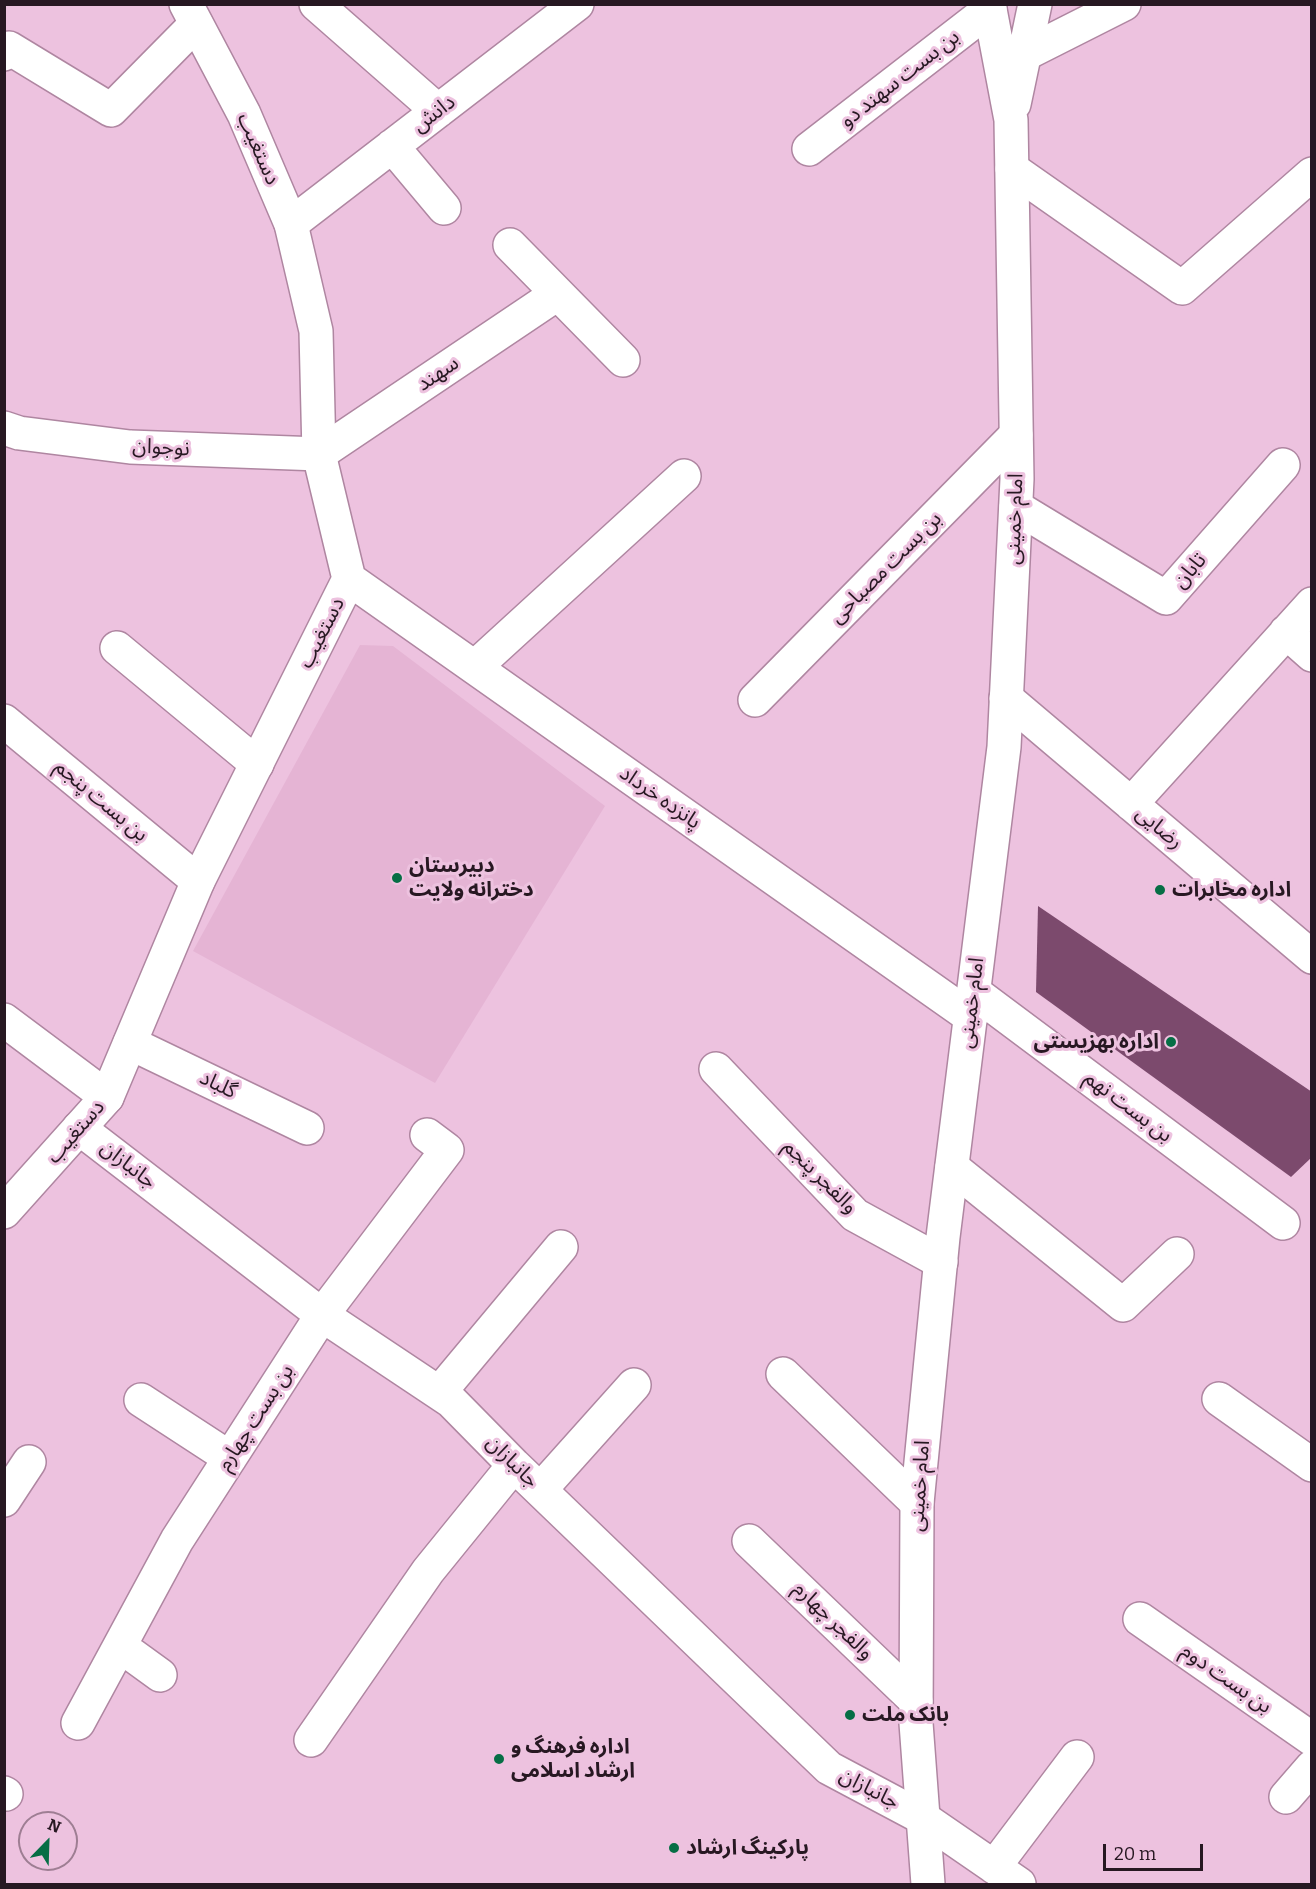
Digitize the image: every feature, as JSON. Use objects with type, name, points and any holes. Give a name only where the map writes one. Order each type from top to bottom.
[{"type":"street","points":[[316,4],[438,111]]},
{"type":"street","name":"دانش","points":[[291,224],[577,4]]},
{"type":"street","points":[[1011,120],[1035,4]]},
{"type":"street","points":[[1025,54],[1124,4]]},
{"type":"street","points":[[990,7],[1011,120]]},
{"type":"street","name":"بن بست سهند دو","points":[[809,148],[990,7]]},
{"type":"street","points":[[4,54],[9,48],[111,110],[191,14]]},
{"type":"street","name":"دستغیب","points":[[6,1208],[106,1097],[198,881],[349,579],[319,454],[316,331],[291,224],[244,114],[191,14]]},
{"type":"street","name":"امام خمینی","points":[[928,1884],[916,1701],[917,1503],[941,1262],[1004,747],[1016,507],[1011,120]]},
{"type":"street","points":[[392,146],[444,208]]},
{"type":"street","points":[[1012,169],[1182,288],[1311,174]]},
{"type":"street","points":[[510,245],[622,360]]},
{"type":"street","name":"سهند","points":[[319,454],[557,294]]},
{"type":"street","name":"نوجوان","points":[[4,428],[19,433],[129,447],[319,454]]},
{"type":"street","name":"بن بست مصباحی","points":[[755,700],[1016,435]]},
{"type":"street","name":"تابان","points":[[1016,507],[1166,598],[1283,465]]},
{"type":"street","points":[[475,668],[684,476]]},
{"type":"street","name":"پانزده خرداد","points":[[349,579],[475,668],[972,1004]]},
{"type":"street","points":[[1131,804],[1311,604]]},
{"type":"street","points":[[1286,632],[1311,655]]},
{"type":"street","points":[[117,648],[257,764]]},
{"type":"street","name":"رضایی","points":[[1006,698],[1311,957]]},
{"type":"street","name":"بن بست پنجم","points":[[4,721],[198,881]]},
{"type":"street","name":"بن بست نهم","points":[[972,1004],[1283,1223]]},
{"type":"street","points":[[4,1020],[106,1097]]},
{"type":"street","name":"گلباد","points":[[130,1043],[307,1128]]},
{"type":"street","name":"والفجر پنجم","points":[[716,1069],[855,1215],[941,1262]]},
{"type":"street","name":"جانبازان","points":[[79,1128],[322,1315],[451,1401],[514,1465],[829,1768],[923,1818],[1006,1876]]},
{"type":"street","name":"بن بست چهارم","points":[[78,1723],[177,1540],[322,1315],[447,1150],[427,1135]]},
{"type":"street","points":[[952,1167],[1123,1305],[1177,1254]]},
{"type":"street","points":[[439,1393],[561,1247]]},
{"type":"street","points":[[783,1374],[917,1503]]},
{"type":"street","points":[[540,1490],[634,1385]]},
{"type":"street","points":[[1219,1398],[1311,1465]]},
{"type":"street","points":[[141,1400],[230,1458]]},
{"type":"street","points":[[8,1504],[28,1462]]},
{"type":"street","points":[[311,1740],[428,1570],[514,1465]]},
{"type":"street","name":"والفجر چهارم","points":[[749,1541],[916,1701]]},
{"type":"street","name":"بن بست دوم","points":[[1140,1619],[1311,1739]]},
{"type":"street","points":[[120,1646],[160,1675]]},
{"type":"street","points":[[1006,1876],[1077,1757]]},
{"type":"street","points":[[1286,1797],[1311,1767]]},
{"type":"shaded area","name":"دبیرستان دخترانه ولایت","points":[[360,645],[393,646],[605,806],[435,1083],[193,951]]},
{"type":"building","name":"اداره بهزیستی","points":[[1038,906],[1312,1092],[1312,1157],[1291,1177],[1036,992]]},
{"type":"place","name":"دبیرستان دخترانه ولایت","points":[[397,878]]},
{"type":"place","name":"اداره مخابرات","points":[[1160,890]]},
{"type":"place","name":"اداره بهزیستی","points":[[1171,1042]]},
{"type":"place","name":"بانک ملت","points":[[850,1715]]},
{"type":"place","name":"اداره فرهنگ و ارشاد اسلامی","points":[[499,1759]]},
{"type":"place","name":"پارکینگ ارشاد","points":[[674,1848]]}]
